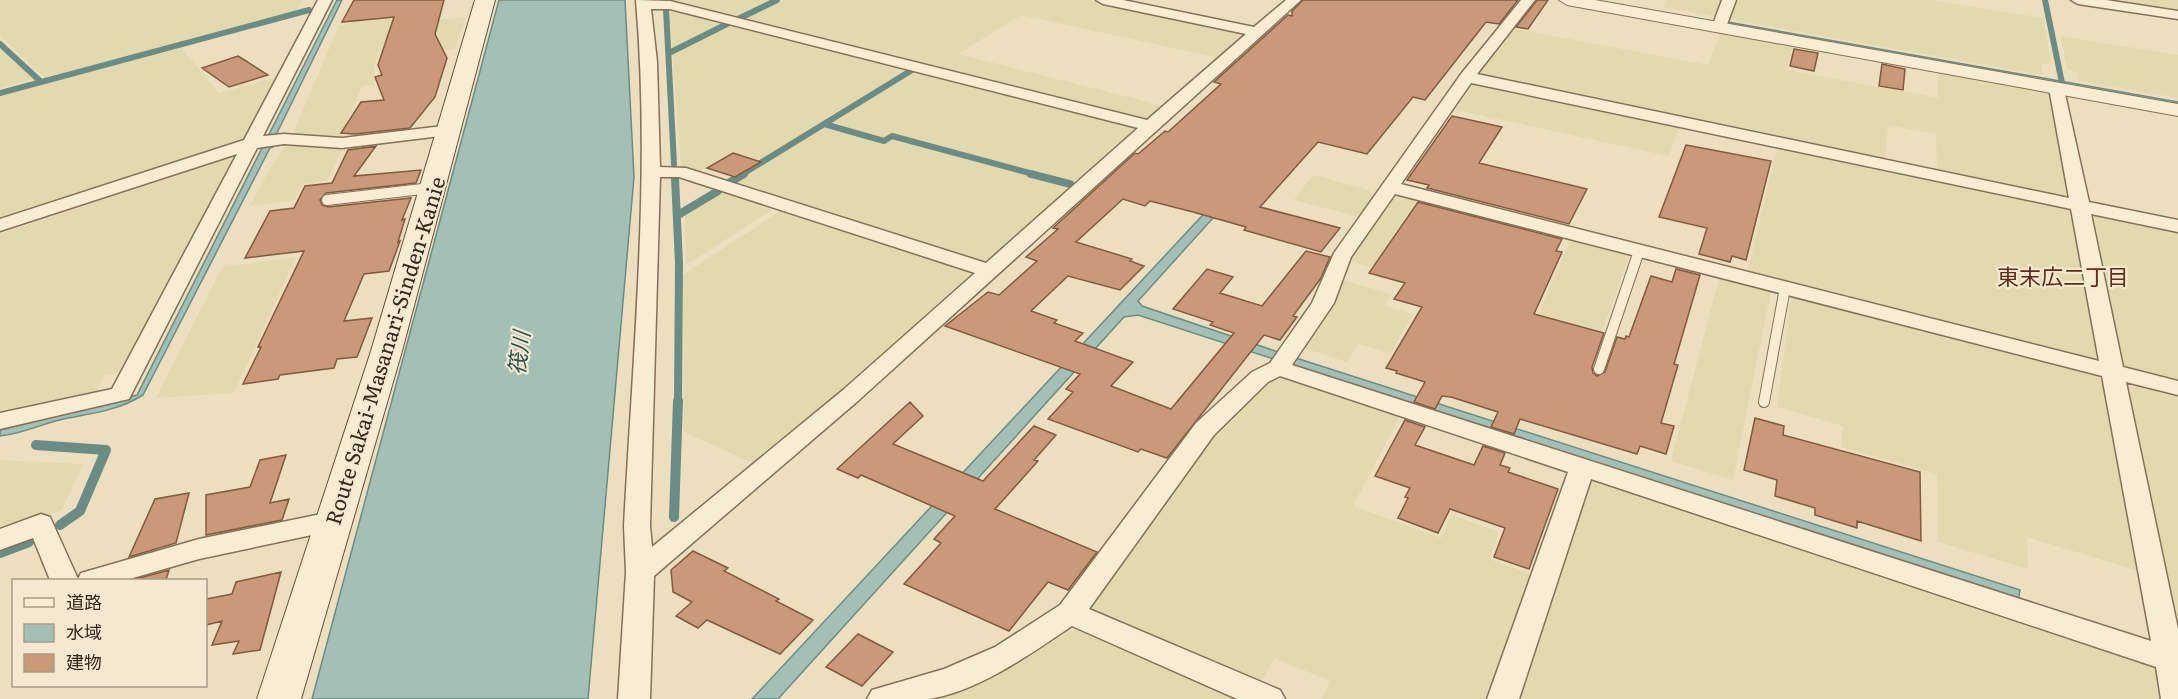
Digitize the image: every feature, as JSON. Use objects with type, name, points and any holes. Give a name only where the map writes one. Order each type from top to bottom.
[{"type":"main road","name":"Route Sakai-Masanari-Sinden-Kanie","points":[[279,699],[336,521],[435,187],[485,0]]},
{"type":"street","points":[[1103,0],[1256,32]]},
{"type":"street","points":[[640,572],[851,395],[1294,0]]},
{"type":"street","points":[[883,699],[951,680],[1006,655],[1070,613],[1205,429],[1260,377],[1282,362],[1323,303],[1341,257],[1467,77],[1528,0]]},
{"type":"street","points":[[1567,0],[2178,110]]},
{"type":"street","points":[[1719,27],[1728,0]]},
{"type":"street","points":[[2078,0],[2178,15]]},
{"type":"street","points":[[634,699],[640,572],[638,526],[651,172],[649,62],[643,3],[670,5],[1150,126]]},
{"type":"street","points":[[0,421],[121,394],[252,143],[326,10]]},
{"type":"street","points":[[1467,77],[2178,226]]},
{"type":"street","points":[[2057,88],[2112,371],[2170,628],[2177,699]]},
{"type":"street","points":[[0,225],[252,143],[284,139],[342,143],[451,130]]},
{"type":"street","points":[[651,172],[681,172],[990,271]]},
{"type":"street","points":[[1390,187],[2178,388]]},
{"type":"street","points":[[1282,362],[1582,467],[2174,661]]},
{"type":"street","points":[[1503,699],[1582,467]]},
{"type":"street","points":[[94,579],[199,549],[336,521]]},
{"type":"street","points":[[0,540],[41,524],[64,579]]},
{"type":"street","points":[[1070,613],[1269,699]]},
{"type":"lane","points":[[327,200],[435,187]]},
{"type":"lane","points":[[1599,369],[1639,251]]},
{"type":"lane","points":[[1764,402],[1785,288]]},
{"type":"shaded area","points":[[303,0],[297,10],[45,78],[0,36],[0,1]]},
{"type":"shaded area","points":[[671,0],[773,0],[734,19],[671,3]]},
{"type":"shaded area","points":[[783,0],[1089,0],[1243,33],[1245,36],[1219,58],[1021,15],[958,54],[1164,106],[1149,118],[1143,119],[742,21]]},
{"type":"shaded area","points":[[1667,0],[1723,0],[1717,17],[1664,7]]},
{"type":"shaded area","points":[[1735,0],[1930,0],[2043,18],[2052,65],[2041,63],[2043,75],[1728,19]]},
{"type":"shaded area","points":[[2086,0],[2178,0],[2178,14]]},
{"type":"shaded area","points":[[669,9],[911,69],[761,160],[733,152],[698,172],[681,166]]},
{"type":"shaded area","points":[[392,11],[397,15],[393,24],[466,17],[455,48],[412,56],[415,38],[385,41],[374,65],[374,85],[362,86],[341,136],[344,139],[291,138],[339,26]]},
{"type":"shaded area","points":[[1510,28],[1708,65],[1721,31],[1793,44],[1787,70],[1938,98],[1938,70],[2053,90],[2070,200],[1937,172],[1936,134],[1888,125],[1885,161],[1481,78],[1476,73]]},
{"type":"shaded area","points":[[2060,36],[2178,55],[2178,98],[2078,81],[2076,72],[2068,70]]},
{"type":"shaded area","points":[[180,47],[219,93],[278,77],[247,141],[0,219],[0,96]]},
{"type":"shaded area","points":[[0,48],[33,79],[0,88]]},
{"type":"shaded area","points":[[915,70],[1138,126],[1140,129],[1077,184],[892,134],[883,140],[828,124]]},
{"type":"shaded area","points":[[1473,85],[1679,128],[1669,156],[1456,110]]},
{"type":"shaded area","points":[[826,126],[884,142],[893,137],[1073,187],[991,261],[982,262],[734,183]]},
{"type":"shaded area","points":[[285,146],[344,146],[327,181],[303,184],[294,201],[250,206],[269,170]]},
{"type":"shaded area","points":[[1777,149],[2073,210],[2103,363],[1747,274]]},
{"type":"shaded area","points":[[227,159],[234,160],[122,372],[104,375],[94,394],[0,413],[0,234]]},
{"type":"shaded area","points":[[1313,175],[1365,189],[1375,195],[1360,217],[1294,200]]},
{"type":"shaded area","points":[[721,193],[772,210],[686,265],[685,214]]},
{"type":"shaded area","points":[[1395,194],[1418,199],[1372,267],[1347,261]]},
{"type":"shaded area","points":[[780,211],[969,270],[974,277],[757,465],[684,432],[683,275]]},
{"type":"shaded area","points":[[2087,214],[2178,233],[2178,382],[2119,368]]},
{"type":"shaded area","points":[[1571,239],[1630,253],[1602,331],[1538,314]]},
{"type":"shaded area","points":[[296,257],[234,393],[156,398],[222,267]]},
{"type":"shaded area","points":[[1338,279],[1392,294],[1384,306],[1413,314],[1391,353],[1358,344],[1347,362],[1301,347]]},
{"type":"shaded area","points":[[1719,279],[1771,291],[1733,480],[1671,461]]},
{"type":"shaded area","points":[[1791,295],[2097,372],[2104,377],[2136,570],[2027,537],[2028,569],[1938,542],[1937,474],[1841,447],[1843,426],[1777,407]]},
{"type":"shaded area","points":[[1289,377],[1401,414],[1353,506],[1441,538],[1452,515],[1499,532],[1489,559],[1531,574],[1489,699],[1322,699],[1330,681],[1274,658],[1261,682],[1090,609],[1214,433],[1242,403],[1268,382]]},
{"type":"shaded area","points":[[2144,384],[2178,392],[2178,619],[2127,387]]},
{"type":"shaded area","points":[[0,460],[83,464],[62,510],[0,535]]},
{"type":"shaded area","points":[[1605,481],[2157,667],[2162,699],[1518,699],[1589,482]]},
{"type":"shaded area","points":[[1080,627],[1239,699],[923,699],[997,672]]},
{"type":"water","points":[[337,0],[342,0],[276,135],[279,136],[270,148],[143,395],[107,410],[0,436],[0,430],[137,395]]},
{"type":"water","name":"筏川","points":[[499,0],[625,0],[634,177],[588,699],[312,699]]},
{"type":"water","points":[[1403,0],[1354,62],[1138,301],[1142,306],[1296,358],[2020,590],[2018,601],[1138,315],[1124,317],[778,699],[752,699]]},
{"type":"water","points":[[1728,22],[2178,102],[2178,106],[1728,25]]},
{"type":"building","points":[[354,0],[444,0],[435,34],[447,58],[435,97],[410,128],[355,134],[341,133],[361,102],[384,100],[375,77],[382,75],[378,65],[394,17],[342,22]]},
{"type":"building","points":[[1303,0],[1518,0],[1499,24],[1486,22],[1425,100],[1413,97],[1367,154],[1318,142],[1260,207],[1340,228],[1321,252],[1244,230],[1246,227],[1193,212],[1150,201],[1145,206],[1123,199],[1076,242],[1132,259],[1130,261],[1144,266],[1120,290],[1068,276],[1031,311],[1057,320],[1054,323],[1083,333],[1075,341],[1133,362],[1111,386],[1171,409],[1234,333],[1210,325],[1213,322],[1173,309],[1207,269],[1233,277],[1220,293],[1262,306],[1306,251],[1330,257],[1321,278],[1293,316],[1297,317],[1280,340],[1264,335],[1167,458],[1141,449],[1138,452],[1048,419],[1073,392],[1066,389],[1080,374],[945,326],[988,292],[999,295],[1037,261],[1026,257],[1058,229],[1053,228],[1135,153],[1138,154],[1165,131],[1168,132],[1221,84],[1214,82],[1288,15],[1292,16],[1292,11]]},
{"type":"building","points":[[1537,0],[1548,0],[1528,29],[1516,27]]},
{"type":"building","points":[[1794,49],[1818,53],[1814,71],[1790,66]]},
{"type":"building","points":[[238,56],[268,75],[229,87],[202,68]]},
{"type":"building","points":[[1882,64],[1905,69],[1903,90],[1879,86]]},
{"type":"building","points":[[1452,116],[1502,127],[1479,163],[1587,189],[1569,224],[1427,188],[1429,185],[1407,180]]},
{"type":"building","points":[[1686,145],[1771,161],[1746,260],[1732,256],[1730,262],[1699,254],[1707,228],[1659,217]]},
{"type":"building","points":[[376,146],[354,176],[421,170],[416,183],[326,193],[320,200],[322,205],[328,207],[411,198],[402,220],[405,219],[398,242],[400,241],[389,271],[364,274],[344,321],[372,318],[357,357],[337,359],[334,368],[280,375],[278,379],[243,384],[304,251],[245,258],[270,211],[294,208],[305,186],[332,183],[348,150]]},
{"type":"building","points":[[733,153],[761,162],[735,177],[707,168]]},
{"type":"building","points":[[1418,202],[1562,239],[1556,251],[1562,252],[1534,314],[1604,333],[1592,367],[1593,373],[1597,376],[1605,372],[1617,337],[1625,339],[1626,336],[1629,337],[1651,276],[1672,282],[1676,269],[1700,275],[1674,364],[1678,365],[1661,423],[1674,426],[1666,454],[1640,446],[1637,454],[1520,419],[1514,434],[1491,427],[1498,412],[1451,397],[1442,396],[1435,409],[1414,402],[1425,382],[1386,368],[1422,307],[1394,299],[1405,283],[1369,273]]},
{"type":"building","points":[[910,402],[923,416],[893,444],[983,481],[1034,426],[1056,435],[1034,460],[1038,461],[995,509],[1097,552],[1068,590],[1048,582],[1009,631],[904,584],[941,543],[934,539],[955,516],[861,475],[858,478],[837,469]]},
{"type":"building","points":[[1755,418],[1784,426],[1783,435],[1920,472],[1921,541],[1857,521],[1857,528],[1815,515],[1815,508],[1775,496],[1777,480],[1744,470]]},
{"type":"building","points":[[1405,420],[1425,427],[1415,445],[1474,465],[1483,446],[1505,453],[1500,465],[1510,468],[1508,472],[1558,489],[1529,569],[1494,557],[1505,528],[1450,509],[1438,533],[1398,518],[1408,498],[1405,497],[1410,488],[1375,476]]},
{"type":"building","points":[[286,455],[270,503],[289,499],[282,520],[206,535],[206,495],[250,487],[260,460]]},
{"type":"building","points":[[189,493],[176,543],[129,557],[155,499]]},
{"type":"building","points":[[693,551],[728,568],[724,571],[779,599],[776,601],[813,620],[780,654],[707,620],[698,628],[676,616],[692,602],[673,592],[671,570]]},
{"type":"building","points":[[169,570],[166,579],[136,579]]},
{"type":"building","points":[[281,572],[260,650],[233,654],[239,641],[212,645],[222,621],[207,625],[207,599],[232,594],[236,582]]},
{"type":"building","points":[[858,634],[893,652],[862,686],[826,667]]},
{"type":"waterway","points":[[738,19],[777,0]]},
{"type":"waterway","points":[[2045,0],[2062,83]]},
{"type":"waterway","points":[[666,9],[674,164]]},
{"type":"waterway","points":[[0,93],[309,10]]},
{"type":"waterway","points":[[669,53],[727,24]]},
{"type":"waterway","points":[[0,44],[39,80]]},
{"type":"waterway","points":[[824,124],[912,70]]},
{"type":"waterway","points":[[741,175],[824,124]]},
{"type":"waterway","points":[[824,124],[884,141],[892,136],[1037,175]]},
{"type":"waterway","points":[[730,182],[744,174]]},
{"type":"waterway","points":[[1031,174],[1070,184]]},
{"type":"waterway","points":[[675,178],[679,263],[678,403]]},
{"type":"waterway","points":[[678,215],[718,191]]},
{"type":"waterway","points":[[674,517],[678,401]]},
{"type":"waterway","points":[[36,445],[106,450],[80,511],[60,525]]},
{"type":"waterway","points":[[0,553],[29,542]]},
{"type":"district","name":"東末広二丁目","points":[[2063,277]]}]
